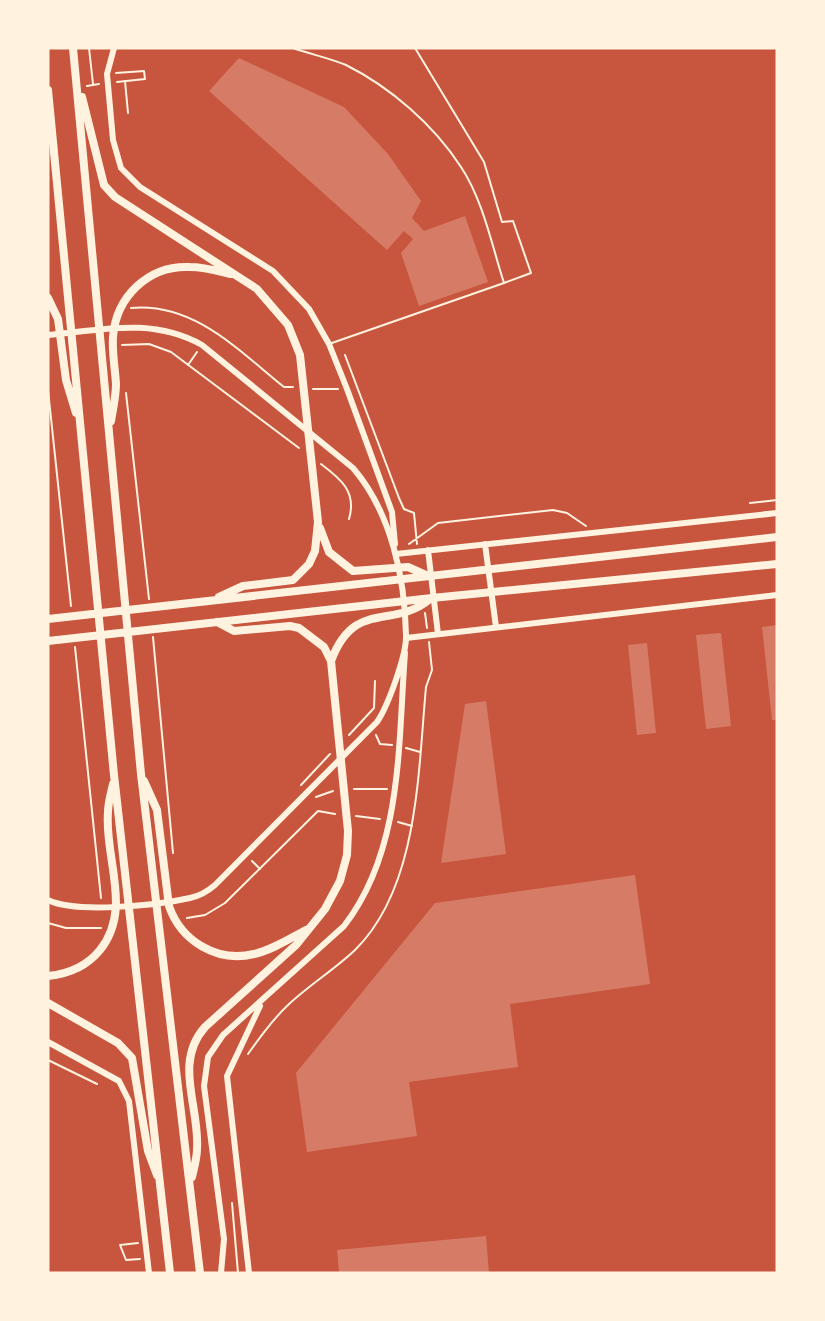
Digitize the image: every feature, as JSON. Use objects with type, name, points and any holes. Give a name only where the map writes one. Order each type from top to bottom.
[{"type":"highway","points":[[73,48],[141,774],[200,1273]]},
{"type":"highway","points":[[75,70],[104,185],[115,197],[237,275],[268,298],[296,340],[304,376],[318,522],[315,551],[301,574],[293,580],[243,586],[211,601]]},
{"type":"highway","points":[[48,90],[114,775],[170,1273]]},
{"type":"highway","points":[[48,179],[56,171]]},
{"type":"highway","points":[[109,436],[116,386],[114,331],[118,312],[131,291],[156,273],[179,267],[203,268],[237,275]]},
{"type":"highway","points":[[48,298],[58,319],[66,380],[81,432]]},
{"type":"highway","points":[[318,522],[329,552],[353,571],[408,567],[428,576]]},
{"type":"highway","points":[[48,619],[777,537]]},
{"type":"highway","points":[[48,641],[432,598],[777,564]]},
{"type":"highway","points":[[331,661],[337,646],[347,633],[361,622],[378,615],[417,610],[432,598]]},
{"type":"highway","points":[[190,1186],[197,1148],[188,1066],[193,1043],[205,1027],[296,945],[325,909],[340,881],[348,843],[331,661],[324,647],[299,628],[290,626],[234,631],[217,622]]},
{"type":"highway","points":[[141,774],[157,810],[169,906],[173,918],[185,935],[212,951],[242,956],[268,949],[309,929]]},
{"type":"highway","points":[[48,976],[74,970],[94,957],[112,930],[116,896],[107,813],[114,775]]},
{"type":"highway","points":[[48,1003],[118,1043],[132,1058],[148,1151],[162,1187]]},
{"type":"street","points":[[114,48],[107,74],[114,147],[121,168],[130,180],[273,271],[309,309],[329,344],[392,512],[406,638],[390,820],[380,858],[355,912],[344,926],[213,1046],[205,1071],[204,1086],[224,1239],[221,1273]]},
{"type":"street","points":[[48,335],[147,327],[182,334],[202,345],[353,468],[366,483],[396,554]]},
{"type":"street","points":[[396,554],[777,513]]},
{"type":"street","points":[[486,544],[496,627]]},
{"type":"street","points":[[428,550],[438,634]]},
{"type":"street","points":[[406,638],[777,595]]},
{"type":"street","points":[[48,900],[76,908],[98,908],[191,898],[205,892],[265,837],[372,728],[388,702],[406,638]]},
{"type":"street","points":[[249,1273],[227,1076],[260,1004]]},
{"type":"street","points":[[48,1042],[119,1081],[129,1101],[149,1273]]},
{"type":"lane","points":[[114,48],[142,48]]},
{"type":"lane","points":[[293,48],[344,64],[378,83],[426,124],[462,168],[482,214],[504,283]]},
{"type":"lane","points":[[329,344],[531,273],[513,221],[502,222],[484,162],[415,48]]},
{"type":"path","points":[[89,48],[93,85]]},
{"type":"path","points":[[107,74],[144,71],[145,80],[114,83]]},
{"type":"path","points":[[125,81],[128,113]]},
{"type":"path","points":[[82,86],[104,84]]},
{"type":"path","points":[[121,345],[149,344],[171,352],[302,450]]},
{"type":"path","points":[[48,390],[71,612]]},
{"type":"path","points":[[126,391],[149,600]]},
{"type":"path","points":[[321,465],[347,488],[352,503],[349,519]]},
{"type":"path","points":[[750,503],[777,500]]},
{"type":"path","points":[[396,554],[438,523],[553,510],[567,513],[596,532]]},
{"type":"path","points":[[152,634],[174,855]]},
{"type":"path","points":[[75,646],[101,898]]},
{"type":"path","points":[[342,742],[374,708],[375,681]]},
{"type":"path","points":[[366,717],[380,744],[398,745],[420,752]]},
{"type":"path","points":[[294,791],[334,750]]},
{"type":"path","points":[[247,1056],[288,1005],[354,950],[379,921],[392,896],[405,856],[415,792]]},
{"type":"path","points":[[48,1060],[97,1084]]},
{"type":"path","points":[[230,1203],[238,1273]]},
{"type":"path","points":[[120,1245],[126,1260],[147,1258]]},
{"type":"building","points":[[239,58],[344,107],[388,154],[421,201],[412,218],[424,231],[465,216],[488,282],[419,306],[401,253],[413,239],[404,231],[387,250],[209,91]]},
{"type":"building","points":[[777,625],[777,720],[772,720],[762,627]]},
{"type":"building","points":[[721,633],[731,726],[706,729],[696,635]]},
{"type":"building","points":[[647,643],[656,733],[637,735],[628,645]]},
{"type":"building","points":[[486,701],[506,854],[441,863],[465,704]]},
{"type":"building","points":[[635,875],[650,984],[510,1004],[518,1067],[409,1082],[417,1136],[307,1152],[296,1073],[435,903]]},
{"type":"building","points":[[486,1236],[489,1273],[339,1273],[337,1250]]}]
